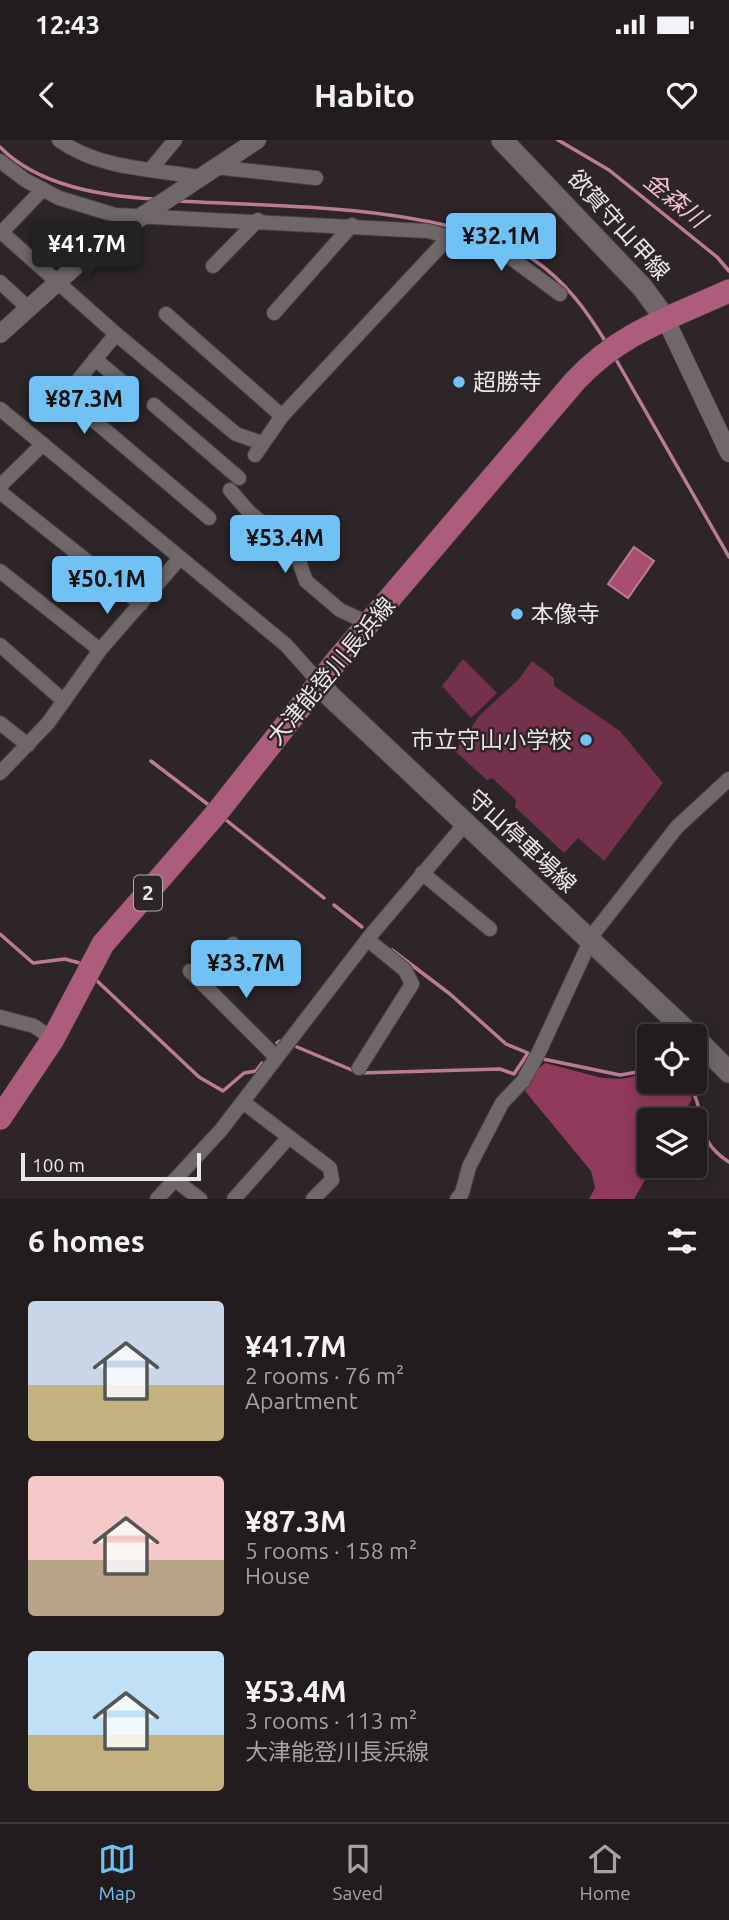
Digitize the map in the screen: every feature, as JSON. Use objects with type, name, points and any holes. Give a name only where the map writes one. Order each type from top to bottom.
[{"type":"main road","name":"欲賀守山甲線","points":[[502,140],[642,287],[665,318]]},
{"type":"main road","name":"大津能登川長浜線","points":[[0,1118],[53,1039],[103,944],[206,825],[368,623],[575,381],[610,348],[665,318],[729,291]]},
{"type":"main road","name":"守山停車場線","points":[[319,682],[330,696],[679,1024]]},
{"type":"main road","name":"守山停車場線","points":[[707,1051],[729,1072]]},
{"type":"street","points":[[150,169],[175,140]]},
{"type":"street","points":[[0,334],[100,244],[257,140]]},
{"type":"street","points":[[70,143],[107,163],[150,169],[316,178]]},
{"type":"street","points":[[0,161],[59,198],[115,215],[149,211],[408,229],[449,237],[511,258],[560,294]]},
{"type":"street","points":[[43,189],[1,232],[116,334],[236,434],[259,449],[282,416],[449,237]]},
{"type":"street","points":[[213,266],[258,220]]},
{"type":"street","points":[[274,313],[352,225]]},
{"type":"street","points":[[0,282],[27,307]]},
{"type":"street","points":[[166,314],[282,416]]},
{"type":"street","points":[[665,318],[729,453]]},
{"type":"street","points":[[116,334],[65,396],[209,517]]},
{"type":"street","points":[[95,359],[127,386]]},
{"type":"street","points":[[155,405],[234,484],[249,512],[295,551],[306,581],[340,610],[368,623]]},
{"type":"street","points":[[0,409],[286,645],[319,682]]},
{"type":"street","points":[[0,486],[43,444]]},
{"type":"street","points":[[0,492],[141,604]]},
{"type":"street","points":[[0,773],[28,745],[64,701],[100,650],[180,558]]},
{"type":"street","points":[[0,571],[100,650]]},
{"type":"street","points":[[0,645],[64,701]]},
{"type":"street","points":[[0,723],[28,745]]},
{"type":"street","points":[[463,1197],[468,1167],[502,1103],[523,1081],[594,933],[677,827],[729,779]]},
{"type":"street","points":[[157,1199],[243,1102],[368,940],[465,824]]},
{"type":"street","points":[[422,873],[490,929]]},
{"type":"street","points":[[359,1069],[412,984],[405,970],[368,940]]},
{"type":"street","points":[[233,944],[195,975],[276,1057]]},
{"type":"street","points":[[0,1017],[34,1026],[53,1039]]},
{"type":"street","points":[[243,1102],[330,1168],[332,1180],[313,1199]]},
{"type":"street","points":[[234,1199],[289,1137]]},
{"type":"street","points":[[175,1180],[200,1199]]},
{"type":"shaded area","points":[[634,547],[654,561],[628,598],[608,584]]},
{"type":"shaded area","points":[[463,659],[497,693],[471,718],[442,686]]},
{"type":"shaded area","points":[[532,661],[554,678],[554,686],[620,731],[663,783],[604,861],[578,838],[564,853],[515,807],[516,800],[492,778],[487,780],[455,751],[479,716],[519,679]]},
{"type":"shaded area","points":[[545,1063],[602,1078],[621,1079],[637,1076],[637,1094],[690,1094],[692,1099],[687,1108],[637,1108],[637,1178],[646,1178],[634,1199],[589,1199],[595,1188],[591,1171],[525,1091],[533,1073]]},
{"type":"waterway","name":"金森川","points":[[558,140],[609,170],[717,257],[729,271]]},
{"type":"waterway","points":[[0,147],[15,160],[52,180],[92,192],[154,199]]},
{"type":"waterway","points":[[179,201],[313,208],[410,218],[456,228],[498,242],[534,260],[556,278],[584,309],[607,344]]},
{"type":"waterway","points":[[614,356],[729,557]]},
{"type":"waterway","points":[[151,761],[210,806]]},
{"type":"waterway","points":[[226,820],[324,898]]},
{"type":"waterway","points":[[334,905],[362,927]]},
{"type":"waterway","points":[[0,934],[33,963],[65,959],[83,964]]},
{"type":"waterway","points":[[297,1047],[359,1073],[500,1069],[514,1074],[528,1053],[506,1044],[450,994],[392,950]]},
{"type":"waterway","points":[[95,979],[199,1077],[223,1091],[244,1073],[256,1071],[262,1063]]},
{"type":"waterway","points":[[543,1059],[620,1075],[637,1072]]},
{"type":"waterway","points":[[694,1094],[705,1135],[717,1153],[729,1162]]},
{"type":"place","name":"超勝寺","points":[[459,382]]},
{"type":"place","name":"本像寺","points":[[517,614]]},
{"type":"place","name":"市立守山小学校","points":[[586,740]]}]
